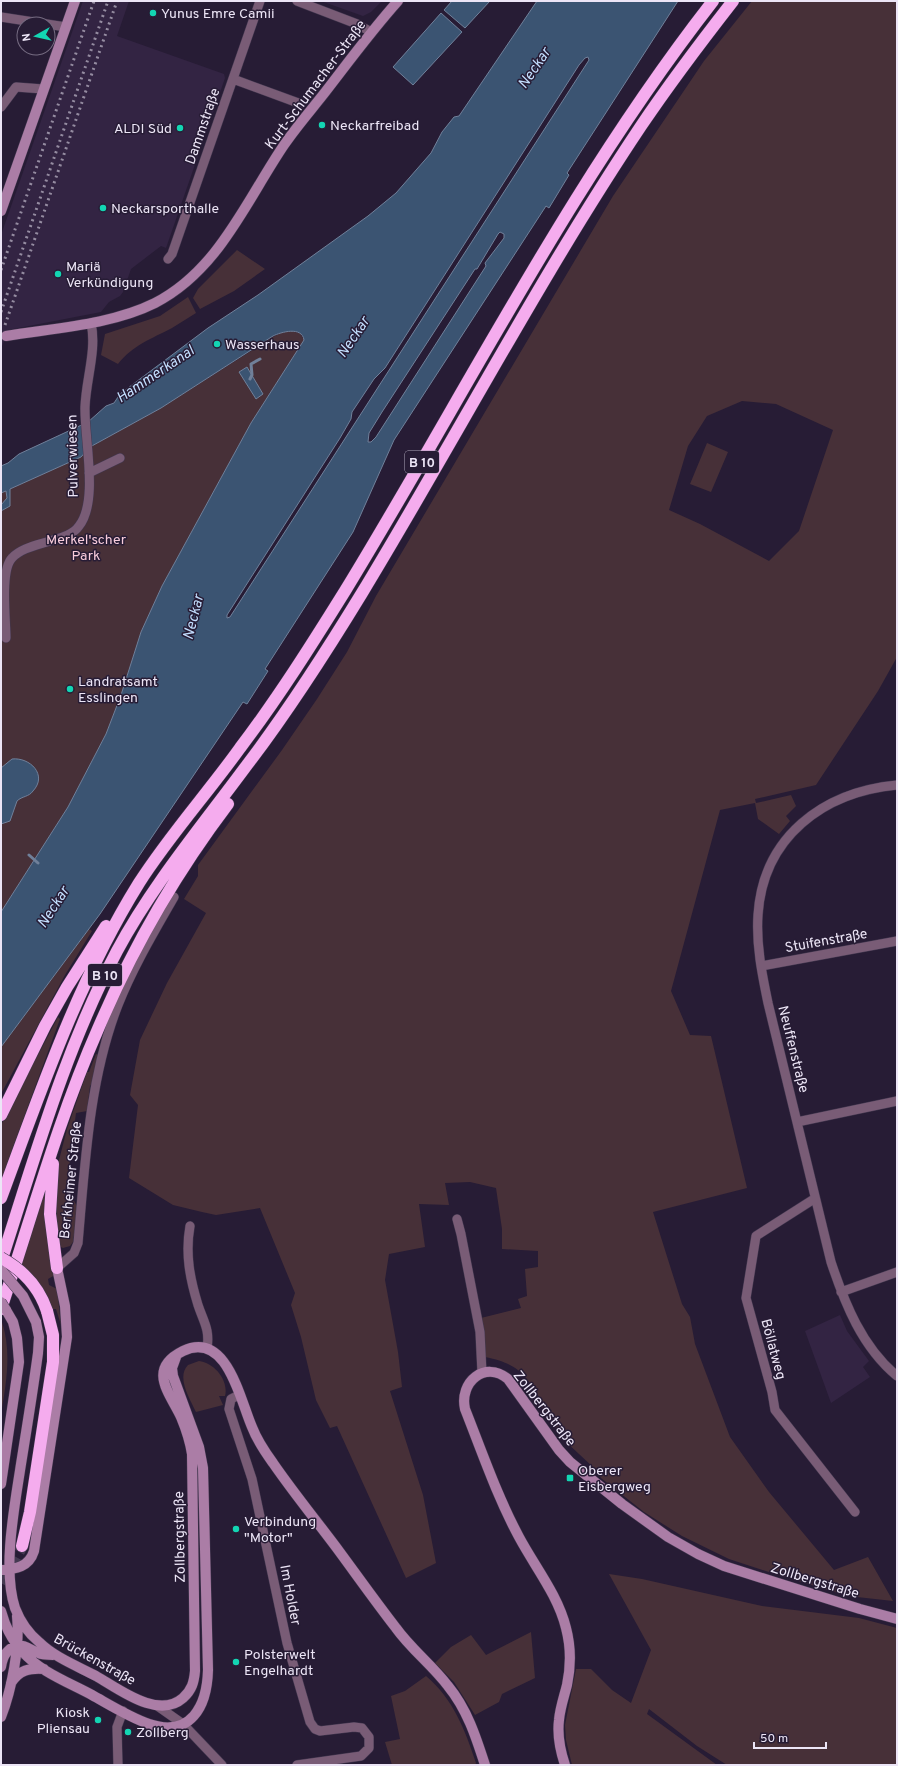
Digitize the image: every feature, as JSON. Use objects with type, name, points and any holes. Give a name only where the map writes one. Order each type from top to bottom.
[{"type":"highway","name":"B 10","points":[[1,1198],[76,1002],[102,948],[142,879],[240,749],[307,652],[366,557],[546,248],[601,159],[658,73],[713,1]]},
{"type":"highway","name":"B 10","points":[[1,1268],[68,1061],[92,1002],[116,952],[145,903],[170,866],[277,724],[309,677],[364,591],[534,300],[613,169],[670,83],[733,1]]},
{"type":"highway","points":[[1,1309],[56,1140],[97,1030],[138,944],[192,854],[249,776],[277,724]]},
{"type":"highway","points":[[1,1115],[45,1026],[67,987],[120,905],[142,879]]},
{"type":"highway","points":[[56,1140],[50,1208],[52,1239],[58,1268]]},
{"type":"highway","points":[[1,1258],[16,1267],[28,1278],[41,1296],[48,1311],[53,1335],[53,1362],[30,1512],[22,1546]]},
{"type":"main road","points":[[1,211],[75,1]]},
{"type":"main road","name":"Kurt-Schumacher-Straße","points":[[6,336],[91,323],[119,316],[156,302],[181,285],[202,267],[230,234],[283,146],[304,116],[324,93],[371,32],[398,1]]},
{"type":"main road","name":"Brückenstraße","points":[[1,1268],[23,1296],[36,1322],[39,1337],[38,1353],[6,1569],[16,1608],[29,1632],[39,1643],[56,1655],[141,1700],[156,1706]]},
{"type":"main road","points":[[6,1569],[24,1565],[31,1559],[34,1551],[59,1391],[66,1332],[65,1306],[58,1268]]},
{"type":"main road","points":[[1,1302],[13,1322],[17,1338],[18,1369],[1,1484]]},
{"type":"main road","points":[[177,1355],[192,1348],[207,1349],[216,1353],[223,1360],[254,1433],[286,1480],[396,1629],[454,1693],[472,1727],[485,1765]]},
{"type":"main road","name":"Zollbergstraße","points":[[156,1706],[172,1705],[182,1699],[193,1685],[195,1671],[192,1454],[186,1430],[166,1390],[163,1379],[166,1366],[177,1355]]},
{"type":"main road","name":"Zollbergstraße","points":[[177,1355],[172,1364],[173,1376],[197,1440],[202,1460],[207,1581],[208,1684],[200,1708],[190,1720],[183,1724]]},
{"type":"main road","points":[[482,1373],[474,1378],[465,1389],[465,1409],[502,1504],[557,1602],[568,1637],[569,1671],[559,1714],[558,1728],[565,1765]]},
{"type":"main road","name":"Zollbergstraße","points":[[482,1373],[497,1373],[508,1379],[559,1450],[570,1462],[622,1504],[668,1537],[698,1554],[731,1568],[860,1609],[897,1619]]},
{"type":"main road","points":[[1,1717],[7,1702],[16,1644],[18,1628],[16,1608]]},
{"type":"main road","points":[[1,1611],[7,1628],[16,1644],[27,1656],[44,1669],[123,1712],[147,1723],[171,1727],[183,1724]]},
{"type":"main road","points":[[1,1664],[4,1656],[12,1646],[16,1644],[23,1645],[43,1654],[56,1655]]},
{"type":"main road","points":[[10,1685],[15,1676],[21,1672],[31,1669],[44,1669]]},
{"type":"main road","points":[[1,1712],[1,1720]]},
{"type":"street","name":"Dammstraße","points":[[168,259],[172,254],[260,1]]},
{"type":"street","points":[[297,1],[357,24],[371,32]]},
{"type":"street","points":[[1,18],[66,27]]},
{"type":"street","points":[[233,79],[301,104]]},
{"type":"street","points":[[1,107],[16,87],[43,89]]},
{"type":"street","name":"Pulverwiesen","points":[[6,638],[7,566],[17,553],[69,534],[79,527],[87,507],[89,473],[85,415],[93,338],[91,323]]},
{"type":"street","points":[[89,473],[120,458]]},
{"type":"street","name":"Neuffenstraße","points":[[897,785],[869,789],[829,803],[800,824],[785,841],[769,869],[760,897],[758,929],[761,966],[814,1199],[831,1262],[841,1292],[865,1340],[874,1352],[897,1376]]},
{"type":"street","name":"Berkheimer Straße","points":[[58,1268],[74,1253],[78,1243],[92,1108],[104,1053],[116,1012],[137,964],[174,897]]},
{"type":"street","name":"Stuifenstraße","points":[[761,966],[897,941]]},
{"type":"street","points":[[797,1122],[897,1101]]},
{"type":"street","name":"Böllatweg","points":[[814,1199],[756,1236],[746,1298],[772,1392],[775,1410],[855,1512]]},
{"type":"street","points":[[456,1219],[462,1234],[480,1332],[482,1373]]},
{"type":"street","points":[[190,1226],[188,1257],[194,1290],[208,1329],[207,1349]]},
{"type":"street","points":[[841,1292],[897,1272]]},
{"type":"street","name":"Im Holder","points":[[239,1395],[231,1399],[229,1409],[250,1471],[287,1643],[310,1722],[313,1727],[320,1731],[354,1727],[362,1728],[368,1734],[370,1741],[369,1748],[366,1753],[358,1757],[297,1765]]},
{"type":"street","points":[[156,1706],[183,1724],[222,1765]]},
{"type":"street","points":[[118,1765],[117,1726],[123,1712]]},
{"type":"shaded area","points":[[83,1],[129,1],[117,36],[224,74],[225,78],[166,248],[161,246],[131,269],[123,292],[120,296],[109,302],[101,312],[8,330],[1,349],[1,235]]},
{"type":"shaded area","points":[[321,1],[382,1],[371,12],[363,16]]},
{"type":"shaded area","points":[[840,1315],[847,1331],[869,1361],[863,1367],[870,1377],[831,1403],[805,1331]]},
{"type":"green space","points":[[752,1],[897,1],[897,657],[878,691],[816,785],[755,799],[756,803],[791,795],[796,806],[786,816],[790,821],[779,834],[758,819],[755,803],[720,810],[671,991],[690,1035],[711,1036],[747,1188],[653,1212],[682,1304],[690,1317],[695,1344],[730,1437],[769,1492],[834,1570],[868,1557],[893,1601],[848,1596],[729,1559],[682,1536],[644,1512],[601,1478],[594,1468],[564,1440],[541,1407],[543,1403],[526,1378],[514,1367],[485,1357],[481,1318],[521,1308],[518,1299],[527,1296],[525,1269],[538,1267],[538,1251],[502,1249],[502,1229],[496,1188],[470,1182],[445,1183],[449,1205],[419,1204],[425,1247],[389,1254],[385,1280],[398,1352],[402,1387],[390,1391],[423,1495],[436,1563],[406,1578],[337,1426],[330,1428],[316,1400],[301,1337],[291,1305],[295,1293],[260,1208],[216,1215],[202,1212],[173,1205],[129,1178],[138,1105],[130,1095],[140,1040],[167,983],[206,913],[184,899],[198,876],[198,865],[282,750],[347,652],[376,596],[613,196],[704,61]],"holes":[[[742,401],[776,404],[833,430],[799,531],[769,561],[700,524],[669,510],[688,446],[707,416]]]},
{"type":"green space","points":[[237,250],[265,269],[234,291],[200,309],[193,298],[198,289]]},
{"type":"green space","points":[[188,297],[196,313],[172,328],[136,347],[118,364],[101,355],[105,334],[160,316]]},
{"type":"green space","name":"Merkel'scher Park","points":[[291,331],[300,333],[304,340],[251,423],[162,586],[141,632],[121,695],[106,734],[68,807],[1,912],[1,493],[81,457],[90,447],[161,408],[273,337],[282,332]]},
{"type":"green space","points":[[707,443],[728,452],[711,492],[690,484]]},
{"type":"green space","points":[[89,929],[92,931],[65,975],[1,1094],[1,1047]]},
{"type":"green space","points":[[58,1017],[60,1019],[1,1180],[1,1125]]},
{"type":"green space","points":[[96,1054],[99,1055],[94,1081],[90,1086],[87,1111],[76,1113],[65,1199],[74,1201],[78,1208],[73,1242],[70,1246],[63,1248],[59,1246],[56,1233],[57,1168],[67,1129],[87,1072],[89,1072]]},
{"type":"green space","points":[[44,1191],[47,1191],[55,1275],[48,1279],[49,1285],[57,1289],[61,1325],[56,1309],[53,1309],[40,1284],[21,1264]]},
{"type":"green space","points":[[2,1322],[7,1345],[7,1368],[1,1415]]},
{"type":"green space","points":[[199,1361],[210,1365],[220,1374],[226,1390],[225,1396],[219,1396],[223,1405],[196,1412],[185,1388],[183,1376],[188,1365]]},
{"type":"green space","points":[[609,1574],[642,1579],[762,1606],[859,1618],[897,1628],[897,1765],[727,1765],[697,1746],[649,1709],[647,1714],[717,1765],[572,1765],[566,1740],[565,1725],[576,1669],[591,1669],[612,1690],[631,1703],[651,1650]]},
{"type":"green space","points":[[531,1632],[535,1678],[502,1694],[499,1702],[475,1715],[454,1682],[435,1663],[451,1647],[471,1635],[486,1655]]},
{"type":"green space","points":[[426,1676],[436,1685],[451,1705],[463,1727],[476,1763],[475,1765],[392,1765],[385,1742],[400,1739],[391,1696],[405,1691]]},
{"type":"water","points":[[452,1],[490,1],[465,28],[444,10]]},
{"type":"water","points":[[537,1],[678,1],[567,173],[569,175],[549,208],[546,206],[394,440],[353,532],[265,669],[268,671],[247,704],[243,702],[100,914],[1,1047],[1,912],[68,807],[106,734],[121,695],[141,632],[162,586],[251,423],[304,340],[299,333],[291,331],[273,336],[161,408],[90,447],[81,457],[10,489],[10,506],[1,511],[1,505],[7,498],[6,491],[1,493],[1,466],[8,463],[19,454],[88,422],[106,406],[114,403],[120,394],[208,328],[258,295],[368,216],[396,193],[431,153],[442,132],[454,117],[459,116]],"holes":[[[588,57],[589,60],[230,617],[227,618],[227,615],[340,438],[351,419],[352,412],[374,379],[385,368],[579,65],[585,58]],[[500,232],[504,234],[504,238],[485,263],[486,266],[376,437],[371,442],[368,442],[369,433],[382,412]]]},
{"type":"water","points":[[441,13],[462,32],[413,85],[393,67]]},
{"type":"water","points":[[247,367],[263,394],[256,399],[239,372]]},
{"type":"water","points":[[12,759],[19,759],[31,764],[38,773],[39,779],[37,785],[31,793],[17,801],[10,821],[1,824],[1,768]]},
{"type":"waterway","points":[[250,379],[252,375],[251,364],[260,359]]},
{"type":"waterway","points":[[29,855],[38,863]]},
{"type":"tunnel","points":[[1,1583],[22,1546]]},
{"type":"railway","points":[[1,270],[94,1]]},
{"type":"railway","points":[[1,312],[108,1]]},
{"type":"railway","points":[[5,325],[117,1]]},
{"type":"place","name":"Yunus Emre Camii","points":[[153,13]]},
{"type":"place","name":"Neckarfreibad","points":[[322,125]]},
{"type":"place","name":"ALDI Süd","points":[[180,128]]},
{"type":"place","name":"Neckarsporthalle","points":[[103,208]]},
{"type":"place","name":"Mariä Verkündigung","points":[[58,274]]},
{"type":"place","name":"Wasserhaus","points":[[217,344]]},
{"type":"place","name":"Landratsamt Esslingen","points":[[70,689]]},
{"type":"place","name":"Oberer Eisbergweg","points":[[570,1478]]},
{"type":"place","name":"Verbindung \"Motor\"","points":[[236,1529]]},
{"type":"place","name":"Polsterwelt Engelhardt","points":[[236,1662]]},
{"type":"place","name":"Kiosk Pliensau","points":[[98,1720]]},
{"type":"place","name":"Zollberg","points":[[128,1732]]},
{"type":"water label","name":"Neckar","points":[[534,68]]},
{"type":"water label","name":"Neckar","points":[[353,337]]},
{"type":"water label","name":"Hammerkanal","points":[[155,374]]},
{"type":"water label","name":"Neckar","points":[[193,617]]},
{"type":"water label","name":"Neckar","points":[[53,907]]}]
